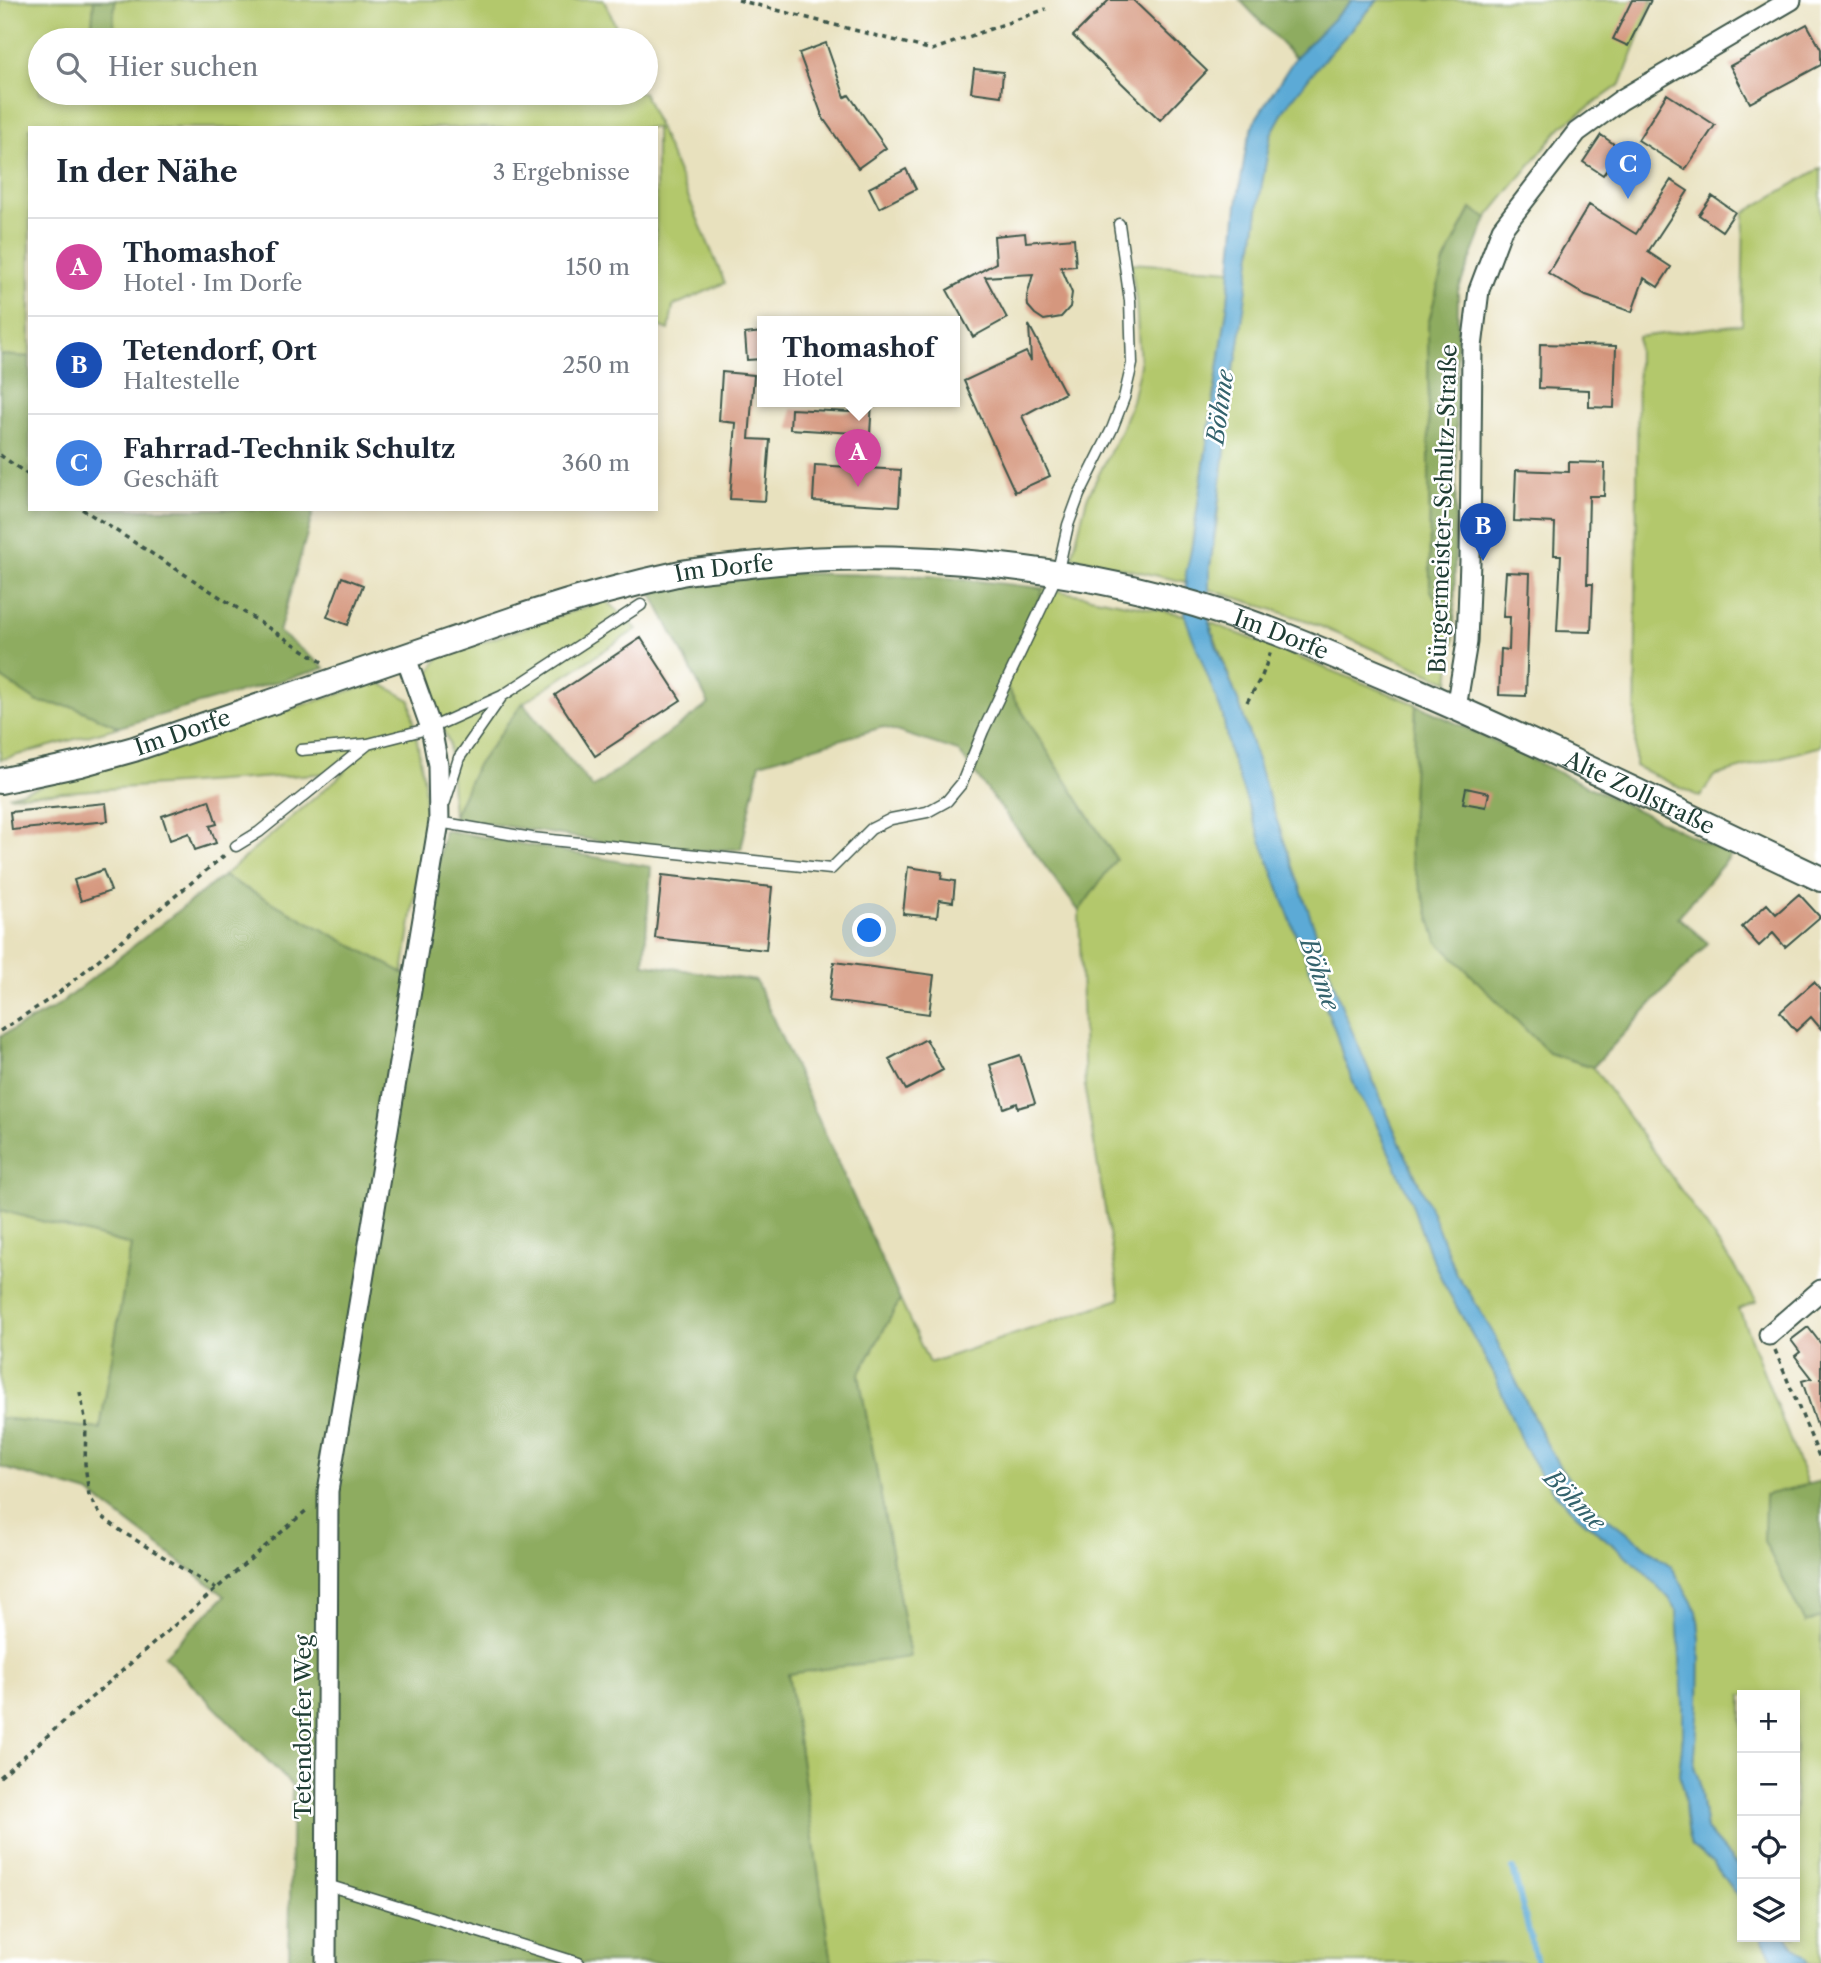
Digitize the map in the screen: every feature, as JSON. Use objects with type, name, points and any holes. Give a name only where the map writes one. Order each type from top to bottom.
[{"type":"street","name":"Bürgermeister-Schultz-Straße","points":[[1456,708],[1467,642],[1472,347],[1479,290],[1502,229],[1577,132],[1621,100],[1791,0]]},
{"type":"street","name":"Im Dorfe","points":[[0,780],[80,764],[134,749],[405,655],[580,598],[683,573],[780,561],[929,559],[1114,584],[1170,597],[1277,632],[1456,708]]},
{"type":"street","name":"Tetendorfer Weg","points":[[327,1963],[328,1492],[439,822],[438,765],[430,728],[405,655]]},
{"type":"street","name":"Alte Zollstraße","points":[[1456,708],[1821,879]]},
{"type":"street","points":[[1769,1335],[1821,1290]]},
{"type":"lane","points":[[502,696],[459,758],[439,822],[532,838],[831,869],[871,829],[891,819],[927,812],[947,801],[962,783],[983,731],[1056,575],[1068,525],[1079,495],[1112,429],[1124,398],[1132,364],[1130,301],[1119,224]]},
{"type":"lane","points":[[301,750],[368,744],[430,728],[502,696],[640,605]]},
{"type":"lane","points":[[236,846],[259,832],[368,744]]},
{"type":"lane","points":[[327,1885],[579,1963]]},
{"type":"path","points":[[738,0],[932,50],[1046,9]]},
{"type":"path","points":[[0,455],[28,475]]},
{"type":"path","points":[[85,511],[331,667]]},
{"type":"path","points":[[1247,702],[1262,676],[1277,632]]},
{"type":"path","points":[[0,1031],[56,995],[236,846]]},
{"type":"path","points":[[1769,1335],[1821,1461]]},
{"type":"path","points":[[80,1392],[86,1423],[85,1464],[89,1495],[101,1516],[216,1589]]},
{"type":"path","points":[[0,1777],[328,1492]]},
{"type":"green space","points":[[0,0],[94,0],[92,28],[28,28],[28,105],[649,105],[725,283],[673,306],[669,330],[658,326],[658,126],[28,126],[28,357],[0,355]]},
{"type":"green space","points":[[94,0],[115,0],[113,28],[92,28]]},
{"type":"green space","points":[[115,0],[604,0],[617,28],[113,28]]},
{"type":"green space","points":[[1240,0],[1352,0],[1295,58]]},
{"type":"green space","points":[[1378,0],[1653,0],[1621,84],[1561,127],[1487,218],[1471,209],[1444,262],[1428,325],[1430,588],[1454,637],[1449,682],[1308,621],[1209,589],[1233,369],[1237,358],[1271,134],[1286,107],[1318,66]]},
{"type":"green space","points":[[1821,168],[1821,746],[1714,776],[1700,797],[1635,766],[1638,337],[1742,324],[1744,213]]},
{"type":"green space","points":[[1471,209],[1487,218],[1458,291],[1454,637],[1430,588],[1428,325],[1444,262]]},
{"type":"green space","points":[[1131,263],[1231,270],[1186,582],[1072,557],[1087,498],[1120,432],[1132,401],[1140,365]]},
{"type":"green space","points":[[0,355],[28,357],[28,511],[313,511],[279,632],[325,668],[119,727],[74,707],[38,702],[0,677]]},
{"type":"green space","points":[[784,573],[929,576],[1043,588],[1026,642],[1004,683],[1116,859],[1079,911],[958,751],[883,727],[760,763],[741,849],[669,852],[453,818],[476,767],[523,703],[593,788],[709,704],[651,592]]},
{"type":"green space","points":[[1043,588],[1185,615],[1223,716],[1229,751],[1344,1060],[1410,1198],[1443,1282],[1495,1376],[1541,1475],[1577,1515],[1637,1565],[1669,1598],[1677,1611],[1683,1703],[1679,1775],[1684,1790],[1691,1846],[1713,1863],[1737,1896],[1737,1942],[1764,1942],[1775,1963],[832,1963],[788,1673],[910,1656],[859,1375],[900,1300],[929,1363],[1120,1299],[1085,1090],[1079,911],[1116,859],[1004,683],[1026,642]]},
{"type":"green space","points":[[606,600],[637,629],[523,703],[476,767],[453,818],[449,743],[427,691],[428,675],[439,657]]},
{"type":"green space","points":[[1209,622],[1416,704],[1410,854],[1549,1053],[1593,1067],[1757,1301],[1739,1309],[1808,1486],[1765,1495],[1805,1622],[1821,1617],[1821,1963],[1809,1963],[1790,1942],[1800,1942],[1800,1690],[1737,1690],[1737,1865],[1706,1830],[1699,1780],[1694,1766],[1699,1704],[1700,1640],[1697,1611],[1672,1567],[1583,1500],[1558,1464],[1469,1292],[1456,1274],[1428,1203],[1343,1010]]},
{"type":"green space","points":[[0,677],[38,702],[74,707],[119,727],[0,760]]},
{"type":"green space","points":[[378,682],[410,700],[424,781],[426,823],[403,974],[223,876],[345,772],[8,796]]},
{"type":"green space","points":[[1416,704],[1731,855],[1678,917],[1708,943],[1593,1067],[1549,1053],[1437,941],[1410,854]]},
{"type":"green space","points":[[444,830],[651,867],[644,964],[756,981],[900,1300],[859,1375],[910,1657],[788,1674],[832,1963],[289,1963],[292,1785],[164,1656],[225,1596],[89,1493],[0,1467],[0,1418],[100,1429],[131,1245],[0,1210],[0,1036],[53,1009],[223,876],[418,981]]},
{"type":"green space","points":[[0,1210],[131,1245],[100,1429],[0,1418]]},
{"type":"green space","points":[[1821,1481],[1821,1617],[1805,1623],[1764,1541],[1765,1495]]},
{"type":"water","name":"Böhme","points":[[1352,0],[1378,0],[1318,66],[1286,107],[1271,134],[1237,358],[1233,369],[1209,574],[1209,622],[1343,1010],[1428,1203],[1456,1274],[1493,1333],[1558,1464],[1583,1499],[1672,1567],[1697,1611],[1700,1640],[1699,1704],[1694,1766],[1699,1780],[1706,1830],[1737,1865],[1737,1896],[1713,1863],[1691,1846],[1687,1829],[1684,1790],[1679,1775],[1683,1703],[1677,1611],[1669,1598],[1637,1565],[1556,1494],[1523,1445],[1495,1376],[1443,1282],[1410,1198],[1344,1060],[1335,1030],[1255,824],[1229,751],[1223,716],[1185,615],[1186,573],[1228,302],[1237,205],[1246,148],[1254,122],[1295,58]]},
{"type":"water","points":[[1764,1942],[1790,1942],[1809,1963],[1775,1963]]},
{"type":"building","points":[[1109,0],[1133,0],[1207,71],[1160,120],[1073,36]]},
{"type":"building","points":[[1632,0],[1651,0],[1628,46],[1613,39]]},
{"type":"building","points":[[1807,24],[1821,49],[1821,65],[1750,103],[1730,66]]},
{"type":"building","points":[[826,43],[845,97],[849,95],[886,148],[858,168],[823,118],[799,53]]},
{"type":"building","points":[[974,69],[1003,72],[1001,96],[971,92]]},
{"type":"building","points":[[1667,94],[1715,125],[1685,170],[1638,140]]},
{"type":"building","points":[[1601,135],[1621,149],[1603,175],[1583,162]]},
{"type":"building","points":[[906,169],[916,189],[879,208],[869,188]]},
{"type":"building","points":[[1671,180],[1688,191],[1648,252],[1671,267],[1658,287],[1644,278],[1632,312],[1586,296],[1548,273],[1589,205],[1636,234]]},
{"type":"building","points":[[1712,196],[1735,212],[1722,231],[1699,215]]},
{"type":"building","points":[[1025,233],[1026,242],[1074,238],[1076,266],[1061,267],[1072,293],[1070,307],[1061,317],[1044,320],[1028,306],[1027,296],[1033,274],[985,277],[1007,318],[973,337],[947,290],[996,263],[994,236]]},
{"type":"building","points":[[1029,325],[1065,393],[1022,416],[1050,476],[1015,492],[964,381],[1026,352],[1031,361]]},
{"type":"building","points":[[757,333],[757,359],[747,360],[745,334]]},
{"type":"building","points":[[1540,344],[1616,346],[1614,408],[1589,407],[1589,390],[1539,388]]},
{"type":"building","points":[[722,372],[754,375],[749,439],[770,440],[765,501],[730,499],[736,423],[719,421]]},
{"type":"building","points":[[850,407],[872,407],[870,434],[790,429],[791,409],[850,412]]},
{"type":"building","points":[[1569,462],[1605,463],[1604,496],[1589,496],[1587,584],[1593,584],[1591,632],[1557,631],[1561,555],[1554,555],[1555,523],[1514,521],[1516,470],[1569,472]]},
{"type":"building","points":[[815,465],[901,470],[899,506],[813,501]]},
{"type":"building","points":[[1506,572],[1530,573],[1526,696],[1499,695],[1501,649],[1509,650],[1510,617],[1503,617]]},
{"type":"building","points":[[342,577],[363,585],[348,625],[327,617]]},
{"type":"building","points":[[641,638],[681,700],[595,756],[555,695]]},
{"type":"building","points":[[1466,788],[1489,793],[1486,807],[1463,803]]},
{"type":"building","points":[[209,800],[217,824],[210,826],[216,843],[195,850],[189,833],[170,840],[162,816]]},
{"type":"building","points":[[106,803],[108,821],[12,830],[10,812]]},
{"type":"building","points":[[908,867],[942,872],[941,879],[955,881],[953,902],[939,900],[937,917],[903,914]]},
{"type":"building","points":[[103,870],[111,891],[81,901],[74,880]]},
{"type":"building","points":[[662,875],[772,887],[766,950],[655,938]]},
{"type":"building","points":[[1799,894],[1820,917],[1785,947],[1773,933],[1759,946],[1742,927],[1767,904],[1776,914]]},
{"type":"building","points":[[834,962],[934,975],[929,1014],[829,1001]]},
{"type":"building","points":[[1814,982],[1821,990],[1821,1029],[1811,1017],[1796,1031],[1780,1012]]},
{"type":"building","points":[[926,1039],[943,1070],[906,1090],[889,1059]]},
{"type":"building","points":[[1020,1055],[1035,1103],[1018,1108],[1017,1103],[1004,1108],[990,1065]]},
{"type":"building","points":[[1808,1327],[1821,1344],[1821,1428],[1818,1428],[1802,1381],[1812,1378],[1795,1356],[1800,1352],[1791,1340]]},
{"type":"waterway","points":[[1513,1869],[1537,1963]]},
{"type":"place","name":"Fahrrad-Technik Schultz","points":[[1628,199]]},
{"type":"place","name":"Thomashof","points":[[858,487]]},
{"type":"place","name":"Tetendorf, Ort","points":[[1483,561]]}]
